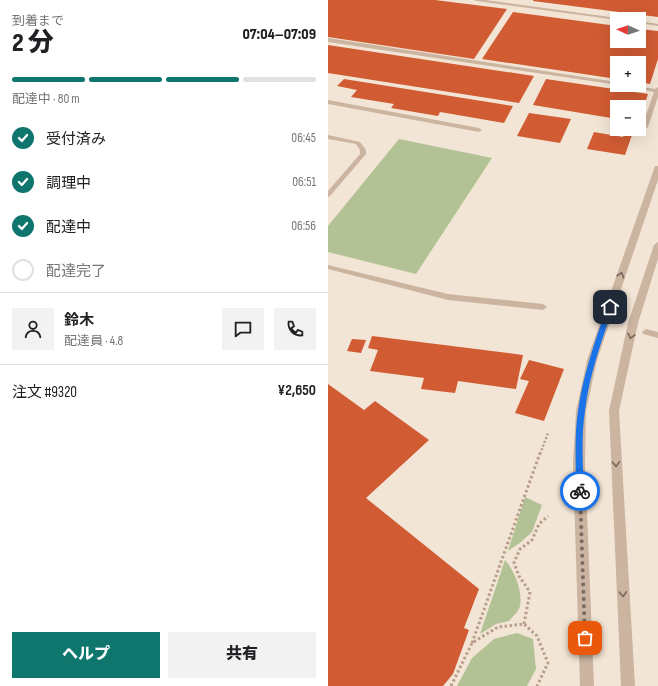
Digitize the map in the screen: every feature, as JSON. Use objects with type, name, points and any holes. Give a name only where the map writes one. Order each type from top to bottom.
[{"type":"street","points":[[587,686],[579,463],[581,411],[592,360],[658,168]]},
{"type":"street","points":[[628,686],[614,411],[634,323],[658,245]]},
{"type":"lane","points":[[476,0],[610,18]]},
{"type":"lane","points":[[646,23],[658,25]]},
{"type":"lane","points":[[328,40],[610,83]]},
{"type":"lane","points":[[646,88],[658,90],[646,124]]},
{"type":"lane","points":[[328,102],[479,130]]},
{"type":"lane","points":[[328,137],[358,143],[363,150],[363,154],[328,195]]},
{"type":"lane","points":[[328,267],[448,297],[543,306]]},
{"type":"lane","points":[[646,332],[658,335]]},
{"type":"path","points":[[451,686],[472,643],[548,432]]},
{"type":"path","points":[[524,624],[530,592],[519,576],[514,563],[520,549],[532,540],[540,524],[548,516]]},
{"type":"path","points":[[472,643],[498,626],[524,624],[537,636],[548,663],[537,686]]},
{"type":"green space","points":[[399,139],[492,158],[416,274],[328,252],[328,226]]},
{"type":"green space","points":[[525,497],[542,505],[532,532],[508,551]]},
{"type":"green space","points":[[505,560],[512,569],[519,587],[521,600],[520,606],[509,621],[496,624],[480,634]]},
{"type":"green space","points":[[517,633],[533,639],[536,669],[527,686],[457,686],[472,658],[494,639]]},
{"type":"building","points":[[328,0],[435,0],[507,9],[474,59],[328,37]]},
{"type":"building","points":[[658,0],[658,17],[646,15],[646,12],[619,12],[533,1]]},
{"type":"building","points":[[513,12],[610,25],[610,48],[646,48],[646,30],[658,31],[658,59],[650,84],[646,83],[646,56],[610,56],[610,78],[482,59]]},
{"type":"building","points":[[328,45],[534,76],[519,103],[328,73]]},
{"type":"building","points":[[344,79],[513,106],[504,123],[440,112],[438,116],[391,108],[394,104],[351,97],[357,90],[337,86]]},
{"type":"building","points":[[546,79],[610,88],[610,92],[634,92],[648,94],[646,100],[610,100],[610,118],[533,105]]},
{"type":"building","points":[[529,113],[571,119],[560,143],[517,136]]},
{"type":"building","points":[[594,132],[610,135],[610,136],[632,136],[625,155],[587,149]]},
{"type":"building","points":[[372,336],[523,355],[516,389],[458,381],[455,393],[421,389],[424,378],[370,371],[378,350],[368,348]]},
{"type":"building","points":[[352,339],[366,340],[361,353],[347,351]]},
{"type":"building","points":[[529,360],[564,369],[544,421],[515,413],[529,381],[520,379]]},
{"type":"building","points":[[328,384],[364,410],[375,401],[429,440],[366,498],[479,589],[464,628],[469,630],[453,674],[443,686],[328,686]]},
{"type":"way so far","points":[[580,491],[585,638]]},
{"type":"route","points":[[580,491],[579,463],[581,411],[592,360],[610,307]]}]
